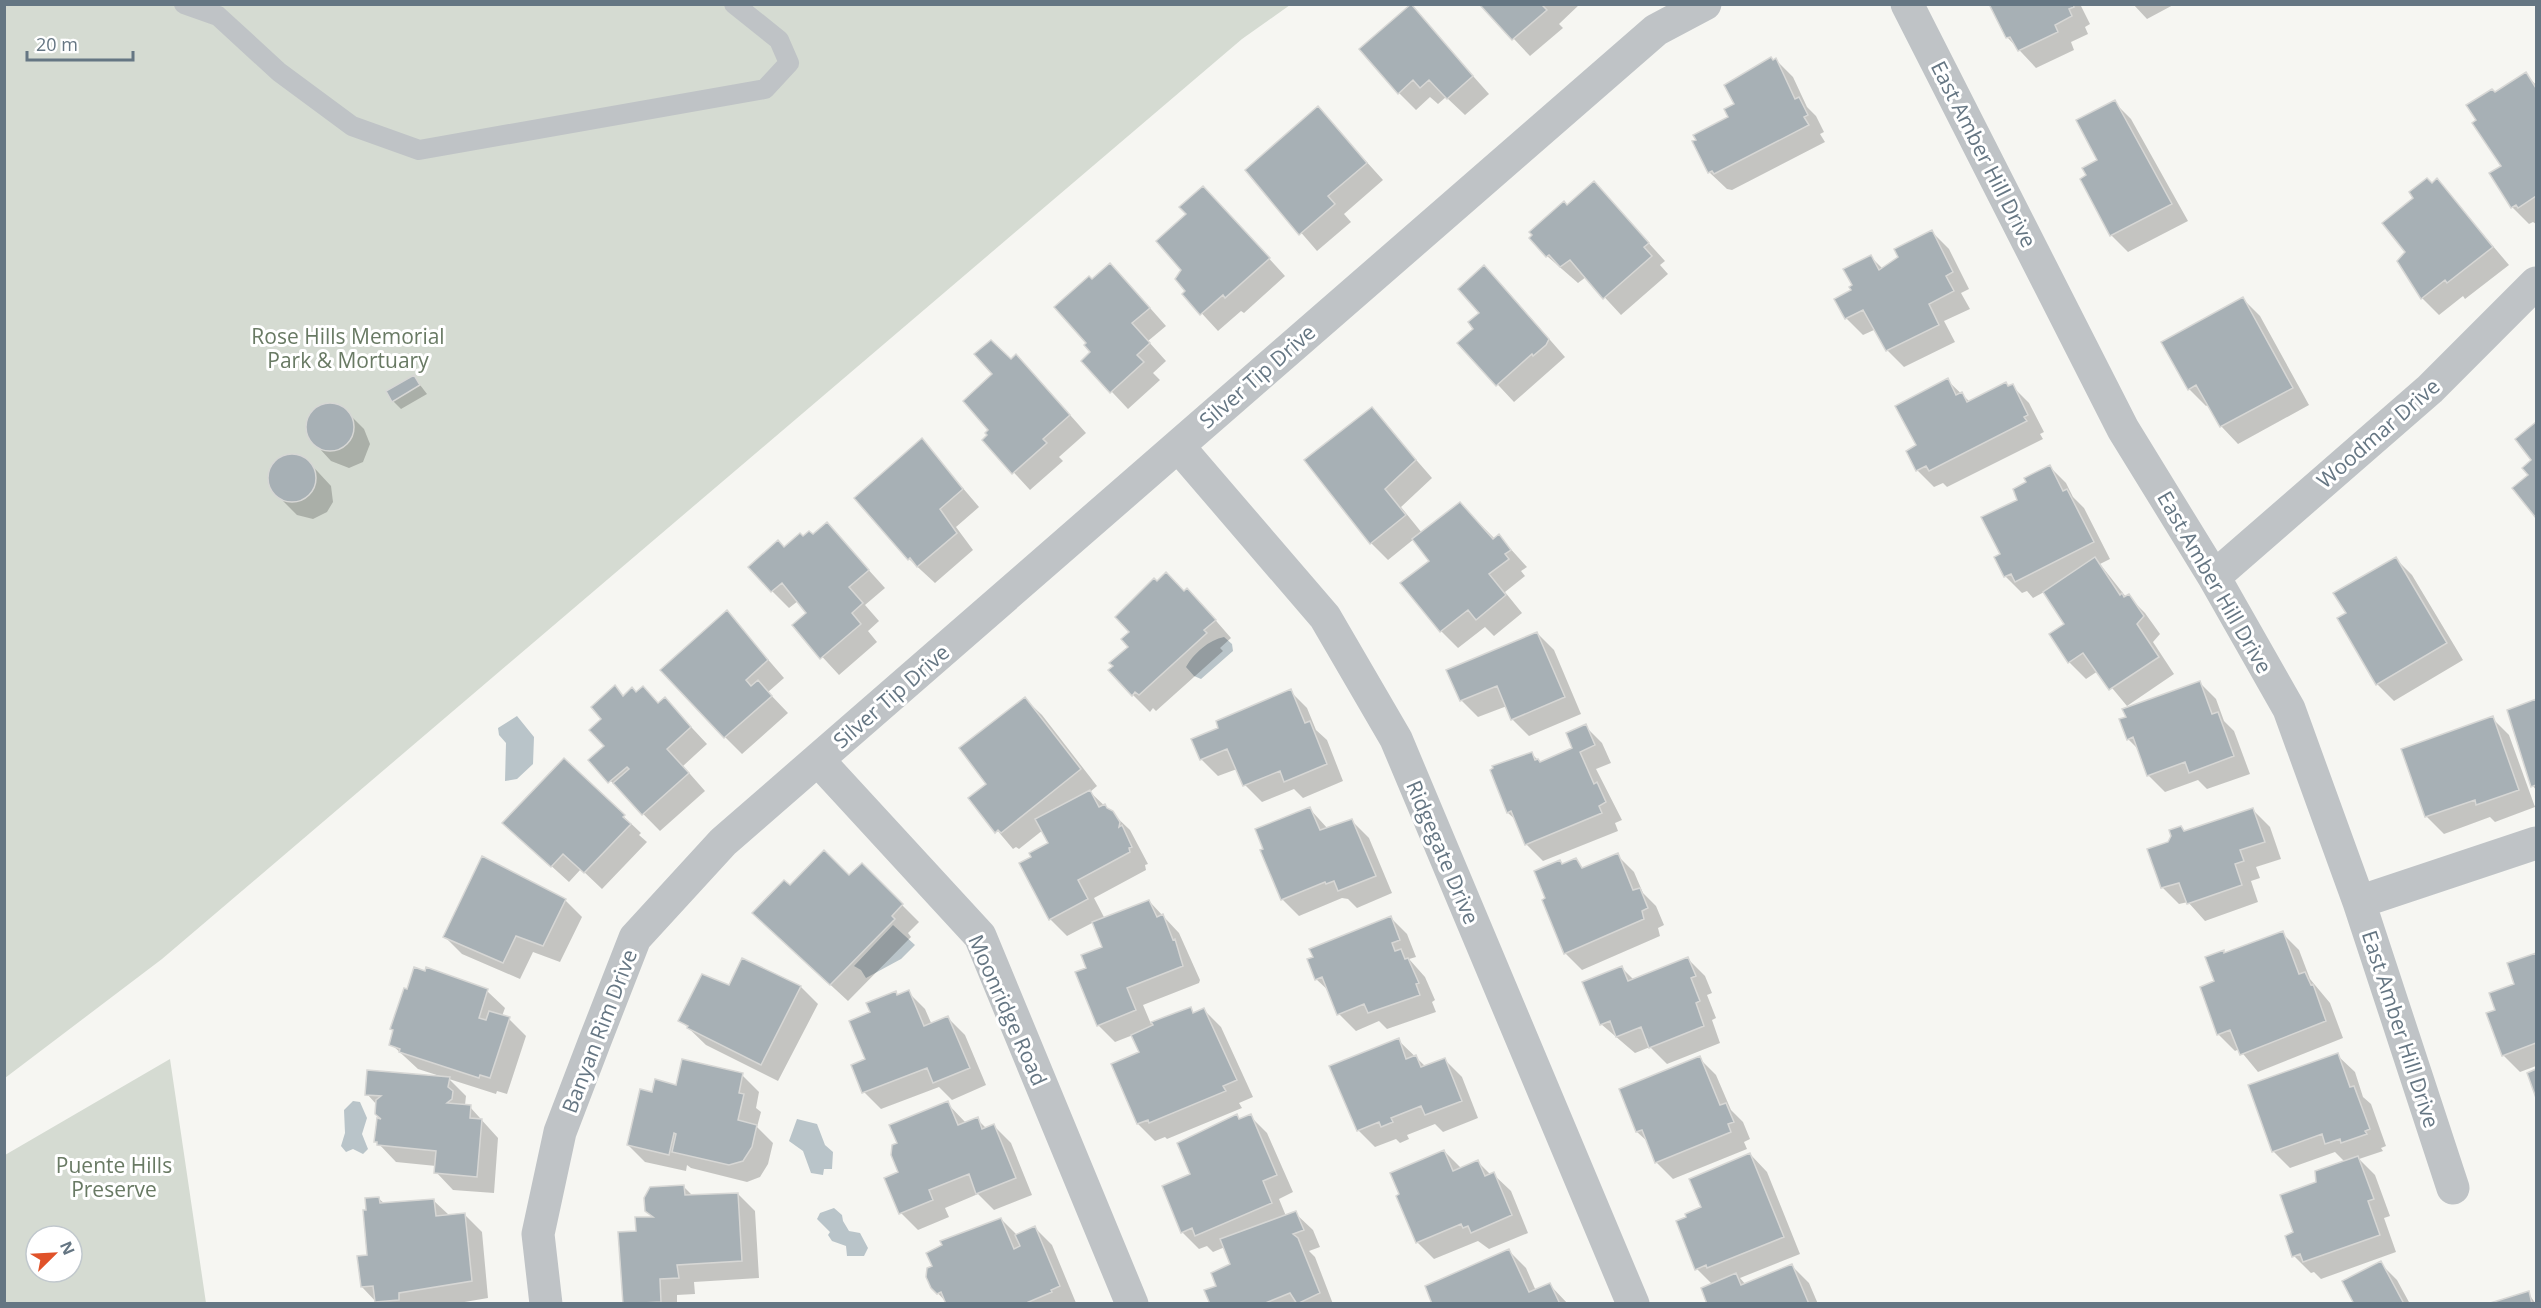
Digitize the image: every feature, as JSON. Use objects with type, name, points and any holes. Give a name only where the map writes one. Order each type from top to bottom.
[{"type":"street","name":"Silver Tip Drive","points":[[818,760],[1656,30],[1705,4]]},
{"type":"street","name":"East Amber Hill Drive","points":[[1907,4],[2123,429],[2214,577],[2289,709],[2359,902],[2453,1188]]},
{"type":"street","name":"Woodmar Drive","points":[[2214,577],[2430,389],[2536,283]]},
{"type":"street","name":"Ridgegate Drive","points":[[1178,446],[1325,617],[1396,739],[1633,1304]]},
{"type":"street","name":"Banyan Rim Drive","points":[[546,1304],[538,1234],[560,1132],[635,938],[723,842],[818,760]]},
{"type":"street","name":"Moonridge Road","points":[[818,760],[980,936],[1132,1304]]},
{"type":"street","points":[[2359,902],[2536,843]]},
{"type":"lane","points":[[184,4],[218,16],[279,72],[352,126],[419,150],[765,89],[789,63],[779,40],[734,4]]},
{"type":"green space","name":"Rose Hills Memorial Park & Mortuary","points":[[5,5],[1290,5],[1242,39],[162,959],[5,1078]]},
{"type":"green space","name":"Puente Hills Preserve","points":[[170,1059],[206,1303],[5,1303],[5,1155]]},
{"type":"shaded area","points":[[1224,637],[1232,644],[1233,651],[1201,679],[1194,676],[1186,667],[1189,662],[1207,644]]},
{"type":"shaded area","points":[[517,716],[534,737],[533,764],[517,779],[505,781],[506,743],[499,735],[498,728]]},
{"type":"shaded area","points":[[893,925],[915,945],[901,959],[866,978],[861,970],[854,966]]},
{"type":"shaded area","points":[[353,1101],[360,1102],[367,1118],[362,1134],[368,1149],[363,1154],[353,1149],[346,1152],[341,1146],[345,1133],[344,1110]]},
{"type":"shaded area","points":[[797,1119],[817,1124],[825,1145],[833,1152],[832,1169],[824,1169],[823,1175],[811,1173],[803,1151],[789,1141]]},
{"type":"shaded area","points":[[834,1208],[842,1215],[849,1231],[860,1233],[868,1248],[864,1256],[847,1256],[846,1246],[832,1241],[828,1235],[830,1232],[817,1219],[820,1213]]},
{"type":"building","points":[[1411,4],[1473,76],[1447,99],[1429,80],[1420,88],[1413,80],[1398,94],[1359,49]]},
{"type":"building","points":[[1545,4],[1543,6],[1547,10],[1512,40],[1480,5]]},
{"type":"building","points":[[1989,4],[2073,4],[2074,7],[2069,9],[2072,16],[2055,25],[2058,32],[2018,51],[2010,37],[2006,38]]},
{"type":"building","points":[[1771,57],[1773,60],[1776,58],[1795,99],[1799,97],[1808,115],[1804,117],[1809,125],[1714,174],[1712,171],[1708,173],[1692,141],[1696,140],[1693,135],[1728,117],[1724,109],[1734,104],[1724,85]]},
{"type":"building","points":[[2526,72],[2536,88],[2536,196],[2518,208],[2516,205],[2511,208],[2489,173],[2501,166],[2472,123],[2476,120],[2466,105],[2492,89],[2495,92]]},
{"type":"building","points":[[2115,100],[2172,204],[2110,236],[2080,179],[2086,175],[2082,168],[2097,160],[2076,120]]},
{"type":"building","points":[[1318,106],[1367,163],[1328,196],[1335,204],[1299,235],[1245,170]]},
{"type":"building","points":[[2427,178],[2432,183],[2437,178],[2493,247],[2447,283],[2445,280],[2421,299],[2397,261],[2405,252],[2382,223],[2413,198],[2409,192]]},
{"type":"building","points":[[1594,181],[1649,243],[1644,247],[1652,256],[1603,299],[1570,260],[1560,267],[1549,255],[1546,257],[1529,238],[1532,235],[1529,232],[1564,201],[1567,205]]},
{"type":"building","points":[[1203,186],[1270,258],[1225,298],[1223,295],[1200,315],[1182,294],[1185,291],[1175,279],[1181,270],[1156,241],[1186,214],[1179,207]]},
{"type":"building","points":[[1932,230],[1953,272],[1946,276],[1954,291],[1929,304],[1939,325],[1886,351],[1863,310],[1845,319],[1834,299],[1851,290],[1849,287],[1852,285],[1843,269],[1871,255],[1879,270],[1898,257],[1894,249]]},
{"type":"building","points":[[1110,263],[1150,308],[1132,323],[1150,343],[1137,355],[1144,362],[1110,393],[1081,361],[1090,352],[1084,345],[1086,343],[1054,307],[1089,276],[1092,279]]},
{"type":"building","points":[[1484,265],[1549,339],[1546,345],[1533,356],[1532,354],[1496,386],[1457,343],[1473,329],[1468,322],[1479,313],[1458,289]]},
{"type":"building","points":[[2243,297],[2293,388],[2220,427],[2196,385],[2188,390],[2161,342]]},
{"type":"building","points":[[991,340],[1011,359],[1016,354],[1070,415],[1043,439],[1047,443],[1012,474],[982,440],[988,430],[963,401],[992,374],[974,354]]},
{"type":"building","points":[[414,375],[420,385],[392,402],[386,391]]},
{"type":"building","points":[[1948,378],[1956,395],[1962,392],[1967,402],[2006,382],[2008,386],[2013,384],[2028,415],[2024,417],[2027,421],[1929,471],[1926,466],[1916,471],[1906,451],[1916,445],[1895,406]]},
{"type":"building","points":[[325,403],[335,403],[347,410],[354,422],[354,432],[347,444],[335,451],[325,451],[310,440],[306,432],[306,422],[317,407]]},
{"type":"building","points":[[1372,407],[1416,460],[1385,489],[1406,515],[1370,544],[1304,460]]},
{"type":"building","points":[[2536,422],[2536,518],[2512,488],[2528,475],[2522,468],[2531,460],[2515,439]]},
{"type":"building","points":[[922,438],[963,489],[940,509],[957,533],[917,567],[910,558],[908,560],[854,498]]},
{"type":"building","points":[[287,454],[297,454],[312,464],[316,478],[312,492],[306,498],[297,502],[287,502],[272,492],[268,483],[268,473],[278,458]]},
{"type":"building","points":[[2050,465],[2063,491],[2067,489],[2094,542],[2015,582],[2011,574],[2004,577],[1994,557],[2000,554],[1981,517],[2017,500],[2013,489],[2026,482],[2024,478]]},
{"type":"building","points":[[1460,502],[1493,539],[1499,534],[1511,550],[1505,554],[1509,559],[1489,574],[1506,595],[1476,620],[1468,610],[1440,632],[1400,583],[1429,561],[1412,539]]},
{"type":"building","points":[[827,522],[869,570],[849,587],[863,603],[852,613],[861,624],[820,659],[792,625],[806,613],[782,583],[771,592],[748,567],[778,540],[784,547],[800,533],[803,536],[809,531],[813,534]]},
{"type":"building","points":[[2095,557],[2120,595],[2122,593],[2124,597],[2129,594],[2144,616],[2137,624],[2159,657],[2109,690],[2083,653],[2068,663],[2049,634],[2064,624],[2043,592]]},
{"type":"building","points":[[2396,557],[2447,643],[2376,685],[2337,618],[2346,613],[2333,593]]},
{"type":"building","points":[[1166,572],[1184,591],[1187,588],[1216,620],[1204,630],[1207,633],[1139,695],[1135,692],[1132,696],[1108,670],[1113,666],[1109,663],[1128,647],[1121,639],[1129,632],[1115,617],[1154,578],[1157,581]]},
{"type":"building","points":[[727,610],[768,660],[746,680],[751,686],[758,680],[772,696],[724,738],[660,670]]},
{"type":"building","points":[[1537,632],[1565,697],[1511,720],[1497,686],[1460,701],[1446,670]]},
{"type":"building","points":[[2200,681],[2212,714],[2218,712],[2234,756],[2189,773],[2185,762],[2147,776],[2133,737],[2127,740],[2119,719],[2126,717],[2122,709]]},
{"type":"building","points":[[615,685],[623,696],[632,687],[636,692],[643,686],[658,703],[665,697],[691,727],[667,749],[689,773],[642,815],[613,783],[629,769],[627,767],[608,783],[588,760],[604,746],[589,730],[601,719],[591,707]]},
{"type":"building","points":[[1291,689],[1305,723],[1310,721],[1327,764],[1284,782],[1280,771],[1243,786],[1227,749],[1200,760],[1191,739],[1218,728],[1216,721]]},
{"type":"building","points":[[1025,697],[1081,769],[1001,833],[998,830],[995,833],[968,798],[986,784],[959,748]]},
{"type":"building","points":[[2536,699],[2536,785],[2531,787],[2507,710]]},
{"type":"building","points":[[2493,716],[2519,790],[2476,805],[2475,800],[2425,817],[2401,749]]},
{"type":"building","points":[[1586,724],[1595,745],[1580,752],[1594,784],[1597,782],[1606,802],[1599,806],[1602,813],[1525,845],[1511,811],[1507,813],[1490,770],[1492,766],[1532,752],[1535,760],[1538,759],[1540,762],[1572,748],[1566,733]]},
{"type":"building","points":[[564,758],[625,815],[623,817],[631,824],[584,873],[563,854],[551,867],[502,823]]},
{"type":"building","points":[[1090,790],[1099,807],[1105,804],[1113,811],[1120,822],[1119,827],[1122,825],[1132,847],[1129,848],[1130,852],[1078,880],[1088,899],[1049,920],[1019,863],[1031,857],[1029,853],[1048,843],[1035,819]]},
{"type":"building","points":[[1310,807],[1320,830],[1352,819],[1376,876],[1338,891],[1334,881],[1326,884],[1325,882],[1281,900],[1260,850],[1263,849],[1255,829]]},
{"type":"building","points":[[2253,808],[2265,842],[2240,850],[2244,861],[2235,864],[2242,885],[2187,904],[2179,883],[2161,888],[2147,849],[2168,842],[2171,836],[2169,830],[2181,826],[2184,831]]},
{"type":"building","points":[[824,850],[849,875],[862,863],[903,904],[892,916],[895,919],[830,985],[752,913],[784,880],[790,885]]},
{"type":"building","points":[[1618,853],[1633,890],[1640,888],[1648,908],[1642,911],[1644,919],[1564,954],[1542,900],[1545,898],[1534,871],[1560,860],[1562,864],[1576,858],[1582,868]]},
{"type":"building","points":[[482,856],[566,899],[543,946],[516,936],[503,963],[443,937]]},
{"type":"building","points":[[1149,900],[1157,917],[1163,914],[1173,940],[1175,939],[1183,966],[1127,988],[1136,1010],[1097,1026],[1075,972],[1086,968],[1081,955],[1102,947],[1092,922]]},
{"type":"building","points":[[1391,916],[1400,940],[1392,943],[1395,951],[1401,949],[1405,959],[1408,958],[1419,983],[1416,984],[1420,995],[1368,1013],[1364,1004],[1337,1015],[1322,977],[1315,980],[1307,959],[1313,957],[1309,949]]},
{"type":"building","points":[[2283,931],[2299,974],[2305,972],[2311,985],[2313,984],[2326,1021],[2240,1055],[2230,1030],[2217,1035],[2200,987],[2214,981],[2205,957],[2224,950],[2224,953]]},
{"type":"building","points":[[2536,953],[2536,1043],[2502,1056],[2486,1013],[2495,1010],[2489,993],[2514,984],[2507,963]]},
{"type":"building","points":[[1688,957],[1696,976],[1691,978],[1700,1001],[1696,1003],[1704,1026],[1649,1048],[1641,1027],[1616,1037],[1610,1021],[1600,1025],[1582,982],[1622,966],[1628,981]]},
{"type":"building","points":[[742,958],[801,986],[761,1065],[687,1028],[688,1026],[678,1021],[702,974],[729,985]]},
{"type":"building","points":[[414,967],[425,971],[426,967],[488,989],[479,1018],[486,1020],[489,1011],[510,1017],[490,1078],[480,1075],[479,1078],[399,1052],[400,1049],[389,1045],[393,1030],[390,1029]]},
{"type":"building","points":[[909,990],[924,1026],[948,1016],[970,1068],[933,1083],[927,1068],[862,1093],[851,1065],[865,1059],[849,1021],[870,1012],[866,1003],[896,991],[897,995]]},
{"type":"building","points":[[1191,1007],[1193,1013],[1204,1008],[1237,1080],[1223,1086],[1226,1091],[1149,1123],[1148,1120],[1137,1124],[1111,1064],[1139,1052],[1131,1035],[1153,1025],[1151,1022]]},
{"type":"building","points":[[1399,1038],[1406,1059],[1416,1055],[1421,1067],[1445,1058],[1462,1101],[1425,1115],[1421,1106],[1391,1118],[1393,1122],[1381,1127],[1379,1122],[1357,1131],[1329,1066]]},
{"type":"building","points":[[2338,1053],[2350,1087],[2354,1086],[2370,1129],[2365,1131],[2367,1134],[2341,1143],[2340,1139],[2325,1144],[2322,1134],[2272,1152],[2248,1085]]},
{"type":"building","points":[[1700,1056],[1720,1105],[1726,1103],[1734,1122],[1728,1124],[1731,1132],[1655,1163],[1642,1130],[1636,1132],[1619,1089]]},
{"type":"building","points":[[682,1059],[743,1073],[739,1093],[744,1094],[738,1120],[757,1125],[752,1147],[743,1161],[729,1165],[672,1152],[676,1134],[674,1133],[669,1155],[627,1145],[640,1089],[652,1092],[655,1079],[676,1085]]},
{"type":"building","points":[[2536,1069],[2536,1098],[2527,1073]]},
{"type":"building","points":[[367,1070],[450,1077],[448,1087],[453,1091],[452,1099],[447,1103],[471,1105],[470,1118],[482,1119],[477,1177],[434,1173],[436,1151],[377,1145],[377,1142],[374,1142],[377,1118],[381,1119],[375,1114],[376,1100],[381,1096],[365,1095]]},
{"type":"building","points":[[948,1101],[958,1125],[978,1117],[982,1129],[994,1124],[1016,1178],[976,1194],[969,1174],[929,1190],[933,1200],[899,1214],[884,1178],[898,1172],[891,1155],[892,1145],[897,1143],[889,1125]]},
{"type":"building","points":[[1237,1114],[1239,1119],[1251,1114],[1277,1175],[1263,1181],[1272,1203],[1195,1236],[1192,1228],[1181,1233],[1162,1186],[1190,1174],[1177,1143]]},
{"type":"building","points":[[1444,1150],[1453,1171],[1478,1160],[1485,1176],[1494,1172],[1512,1215],[1471,1233],[1468,1226],[1463,1228],[1461,1224],[1416,1243],[1396,1196],[1399,1194],[1390,1173]]},
{"type":"building","points":[[1750,1153],[1784,1237],[1707,1268],[1706,1265],[1695,1270],[1676,1221],[1701,1207],[1689,1179]]},
{"type":"building","points":[[2358,1156],[2374,1199],[2368,1201],[2380,1235],[2303,1262],[2300,1254],[2292,1257],[2285,1236],[2293,1232],[2280,1195],[2316,1182],[2315,1171]]},
{"type":"building","points":[[684,1185],[685,1195],[738,1193],[742,1261],[677,1265],[679,1278],[660,1279],[661,1302],[623,1304],[618,1232],[636,1231],[635,1217],[653,1217],[645,1211],[644,1198],[650,1187]]},
{"type":"building","points":[[379,1197],[380,1203],[434,1199],[436,1216],[465,1213],[472,1281],[399,1293],[399,1300],[375,1302],[373,1286],[361,1287],[357,1256],[367,1255],[363,1210],[366,1210],[365,1198]]},
{"type":"building","points":[[1296,1211],[1304,1230],[1293,1234],[1298,1238],[1320,1293],[1297,1304],[1290,1293],[1263,1304],[1210,1304],[1204,1290],[1216,1286],[1211,1273],[1230,1264],[1220,1239]]},
{"type":"building","points":[[1001,1218],[1014,1249],[1020,1246],[1015,1235],[1035,1226],[1060,1286],[1024,1304],[946,1304],[941,1292],[937,1294],[931,1288],[926,1277],[927,1268],[932,1266],[926,1253],[942,1245],[940,1241]]},
{"type":"building","points":[[1509,1249],[1529,1292],[1550,1283],[1560,1304],[1432,1304],[1425,1286]]},
{"type":"building","points":[[2381,1261],[2404,1304],[2354,1304],[2342,1281]]},
{"type":"building","points":[[1792,1264],[1809,1304],[1707,1304],[1701,1288],[1736,1273],[1741,1285]]},
{"type":"building","points":[[2529,1291],[2532,1304],[2487,1304]]}]
